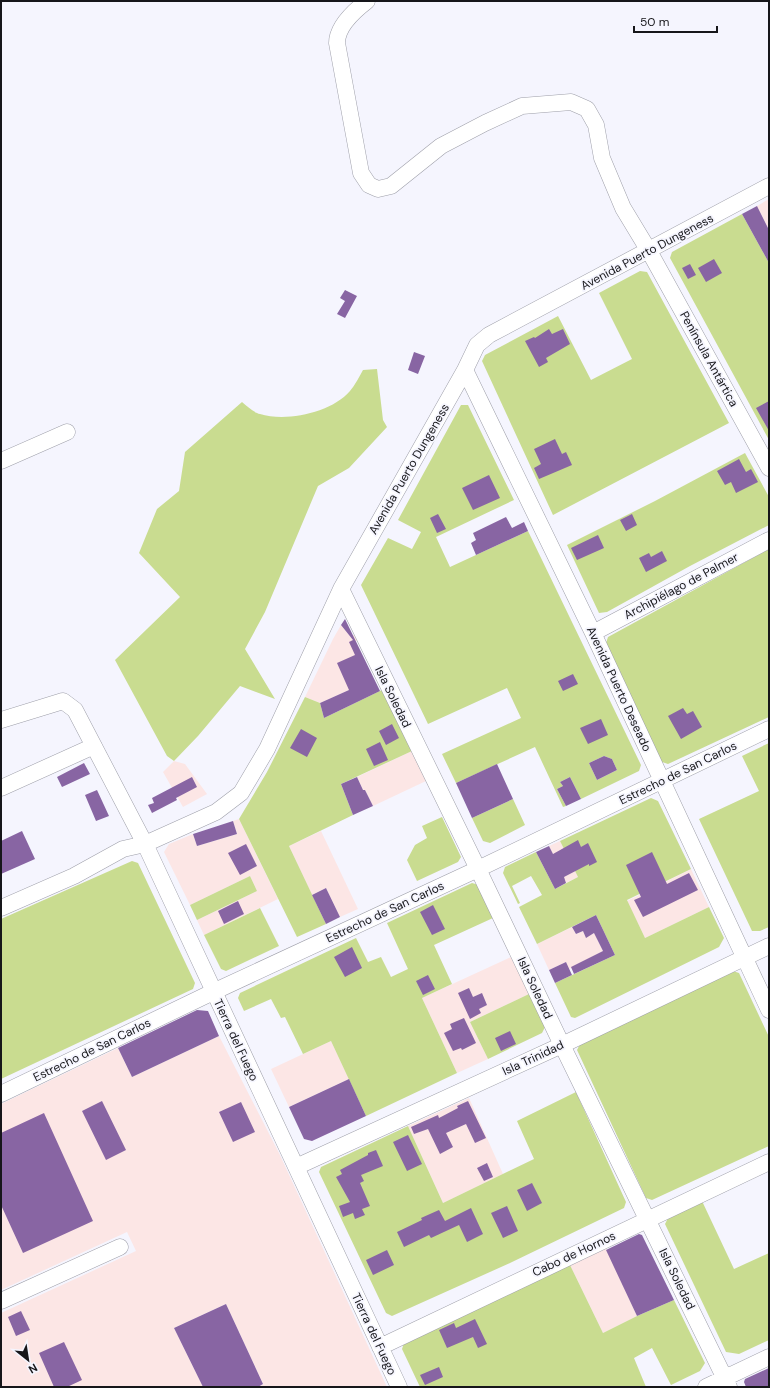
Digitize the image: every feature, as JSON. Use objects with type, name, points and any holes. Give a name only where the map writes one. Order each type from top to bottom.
[{"type":"street","name":"Península Antártica","points":[[367,1],[346,20],[337,36],[337,43],[361,173],[369,184],[378,189],[391,186],[441,146],[522,106],[571,102],[587,109],[596,125],[602,158],[623,208],[649,251],[769,468]]},
{"type":"street","name":"Avenida Puerto Dungeness","points":[[1,908],[74,876],[123,849],[145,844],[216,812],[241,793],[267,749],[340,589],[465,370],[477,345],[489,335],[769,186]]},
{"type":"street","name":"Avenida Puerto Deseado","points":[[465,370],[593,633],[769,1010]]},
{"type":"street","points":[[1,461],[67,432]]},
{"type":"street","name":"Archipiélago de Palmer","points":[[593,633],[769,540]]},
{"type":"street","name":"Isla Soledad","points":[[340,589],[478,869],[727,1383]]},
{"type":"street","name":"Tierra del Fuego","points":[[1,720],[63,701],[76,710],[145,844],[399,1387]]},
{"type":"street","name":"Estrecho de San Carlos","points":[[1,1094],[214,992],[478,869],[769,729]]},
{"type":"street","points":[[1,788],[94,746]]},
{"type":"street","name":"Isla Trinidad","points":[[296,1167],[562,1045],[769,946]]},
{"type":"street","name":"Cabo de Hornos","points":[[380,1346],[769,1162]]},
{"type":"street","points":[[1,1301],[120,1247]]},
{"type":"street","points":[[706,1387],[727,1383],[769,1357]]},
{"type":"shaded area","points":[[769,199],[769,230],[757,206]]},
{"type":"shaded area","points":[[341,625],[350,636],[358,636],[359,640],[355,642],[355,655],[349,690],[320,703],[305,697]]},
{"type":"shaded area","points":[[412,751],[426,781],[373,806],[357,777]]},
{"type":"shaded area","points":[[174,761],[185,764],[207,794],[183,807],[163,772]]},
{"type":"shaded area","points":[[239,819],[278,899],[204,935],[197,920],[257,891],[250,876],[190,905],[164,852],[169,844],[193,834],[197,846],[237,834],[233,821]]},
{"type":"shaded area","points":[[321,831],[358,909],[340,917],[326,888],[312,895],[289,846]]},
{"type":"shaded area","points":[[560,841],[578,877],[566,883],[549,846]]},
{"type":"shaded area","points":[[691,869],[709,907],[645,938],[627,901]]},
{"type":"shaded area","points":[[572,927],[576,934],[583,931],[586,937],[603,929],[605,934],[597,939],[603,951],[569,969],[566,962],[549,970],[537,944]]},
{"type":"shaded area","points":[[511,957],[529,994],[470,1022],[488,1059],[457,1073],[422,998]]},
{"type":"shaded area","points":[[219,1036],[279,1153],[387,1387],[258,1387],[263,1384],[226,1304],[174,1328],[203,1387],[1,1387],[1,1313],[136,1251],[127,1232],[1,1290],[1,1104],[118,1048],[132,1077]]},
{"type":"shaded area","points":[[331,1041],[349,1079],[289,1107],[271,1069]]},
{"type":"shaded area","points":[[469,1098],[503,1174],[443,1203],[408,1126]]},
{"type":"shaded area","points":[[606,1248],[637,1316],[603,1333],[570,1265]]},
{"type":"green space","points":[[742,214],[769,263],[769,440],[670,258],[672,252]]},
{"type":"green space","points":[[640,271],[647,272],[729,423],[553,515],[482,361],[485,355],[558,316],[591,380],[632,359],[599,293]]},
{"type":"green space","points":[[377,369],[383,420],[387,427],[349,468],[318,486],[265,612],[245,649],[275,699],[240,686],[198,736],[174,761],[167,756],[115,660],[180,597],[139,553],[157,509],[179,491],[185,452],[242,402],[255,412],[271,416],[282,417],[308,414],[332,405],[342,399],[352,389],[363,370]]},
{"type":"green space","points":[[461,405],[468,405],[514,500],[436,537],[450,567],[528,531],[641,765],[639,771],[581,799],[570,777],[560,782],[563,786],[557,789],[566,806],[563,807],[535,747],[456,783],[442,754],[521,718],[507,688],[428,724],[361,585],[388,538],[412,549],[421,532],[398,520]],"holes":[[[604,756],[612,759],[617,770],[597,780],[589,763]]]},
{"type":"green space","points":[[745,453],[769,497],[769,525],[690,566],[607,612],[599,613],[567,545],[655,501]]},
{"type":"green space","points":[[769,549],[769,717],[668,764],[662,762],[606,643],[608,637]]},
{"type":"green space","points":[[384,689],[412,751],[341,784],[353,815],[289,846],[326,924],[297,937],[239,819],[267,772],[305,697],[320,703],[324,718]]},
{"type":"green space","points":[[769,743],[769,927],[760,931],[752,931],[699,819],[759,791],[742,756]]},
{"type":"green space","points":[[651,798],[658,801],[691,869],[627,900],[645,938],[709,907],[724,938],[719,947],[575,1018],[571,1017],[555,983],[615,955],[596,915],[537,944],[519,907],[542,895],[531,876],[512,886],[520,903],[518,904],[503,873],[505,867],[536,852],[555,889],[578,877],[560,841]]},
{"type":"green space","points":[[513,799],[525,825],[490,843],[483,841],[472,818]]},
{"type":"green space","points":[[442,817],[461,857],[458,862],[417,881],[407,860],[415,845],[427,838],[422,826]]},
{"type":"green space","points":[[132,861],[138,863],[195,983],[193,989],[1,1079],[1,919]]},
{"type":"green space","points":[[250,876],[257,891],[197,920],[190,905]]},
{"type":"green space","points":[[472,883],[479,885],[493,918],[434,945],[452,984],[422,998],[457,1073],[366,1116],[331,1041],[303,1054],[285,1017],[281,1018],[271,999],[244,1011],[238,998],[240,993],[356,938],[368,962],[381,957],[391,977],[408,969],[387,923]]},
{"type":"green space","points":[[260,908],[279,946],[226,971],[221,969],[204,935]]},
{"type":"green space","points":[[733,971],[739,973],[769,1037],[769,1146],[652,1200],[646,1198],[577,1050],[580,1044]]},
{"type":"green space","points":[[529,994],[545,1027],[542,1033],[488,1059],[470,1022]]},
{"type":"green space","points":[[576,1092],[626,1202],[624,1208],[510,1263],[392,1316],[386,1313],[319,1172],[321,1167],[408,1126],[443,1203],[534,1159],[517,1121]]},
{"type":"green space","points":[[702,1201],[734,1269],[769,1253],[769,1340],[739,1354],[726,1352],[665,1224],[668,1218]]},
{"type":"green space","points":[[570,1265],[603,1333],[674,1300],[705,1363],[700,1371],[671,1385],[652,1348],[634,1358],[646,1387],[420,1387],[402,1349],[404,1343]]},
{"type":"building","points":[[757,206],[769,230],[769,263],[742,214]]},
{"type":"building","points":[[714,259],[722,273],[706,282],[698,268]]},
{"type":"building","points":[[690,264],[696,275],[688,279],[682,268]]},
{"type":"building","points":[[345,290],[357,296],[345,318],[337,314],[345,301],[340,298]]},
{"type":"building","points":[[549,329],[552,334],[563,329],[570,344],[546,358],[548,362],[539,367],[525,341],[534,337],[535,338]]},
{"type":"building","points":[[414,352],[425,356],[418,374],[408,370]]},
{"type":"building","points":[[769,401],[769,431],[756,408]]},
{"type":"building","points":[[555,439],[562,454],[566,452],[572,465],[539,479],[534,468],[541,464],[534,449]]},
{"type":"building","points":[[739,459],[746,472],[751,469],[758,482],[736,493],[731,482],[725,485],[717,471]]},
{"type":"building","points":[[489,475],[500,498],[473,510],[462,488]]},
{"type":"building","points":[[438,514],[446,529],[437,533],[430,518]]},
{"type":"building","points":[[632,514],[637,525],[626,531],[620,520]]},
{"type":"building","points":[[506,517],[512,528],[524,522],[528,531],[476,555],[471,543],[476,540],[473,533]]},
{"type":"building","points":[[598,535],[604,548],[577,560],[571,548]]},
{"type":"building","points":[[662,551],[667,561],[646,572],[639,558],[649,553],[651,557]]},
{"type":"building","points":[[345,619],[380,691],[324,718],[320,703],[349,690],[337,663],[355,655],[349,642],[353,640],[341,625]]},
{"type":"building","points":[[573,674],[578,684],[563,691],[558,681]]},
{"type":"building","points":[[683,708],[687,714],[693,711],[702,727],[681,739],[668,716]]},
{"type":"building","points":[[601,719],[608,735],[588,744],[580,728]]},
{"type":"building","points":[[392,724],[399,738],[386,745],[379,731]]},
{"type":"building","points":[[301,729],[317,738],[307,757],[290,748]]},
{"type":"building","points":[[380,742],[388,760],[374,766],[366,749]]},
{"type":"building","points":[[604,756],[612,759],[617,770],[597,780],[589,763]]},
{"type":"building","points":[[84,763],[90,774],[62,787],[57,777]]},
{"type":"building","points":[[497,764],[513,799],[472,818],[456,783]]},
{"type":"building","points":[[192,777],[197,787],[176,798],[177,800],[152,813],[148,805],[154,803],[152,798]]},
{"type":"building","points":[[357,777],[373,806],[353,815],[341,784]]},
{"type":"building","points":[[570,777],[581,799],[566,806],[557,789],[563,786],[560,782]]},
{"type":"building","points":[[97,790],[109,816],[96,821],[85,795]]},
{"type":"building","points":[[233,821],[237,834],[197,846],[193,834]]},
{"type":"building","points":[[22,831],[35,859],[1,874],[1,841]]},
{"type":"building","points":[[578,840],[581,847],[588,843],[597,862],[589,866],[589,864],[564,877],[566,883],[555,889],[536,852],[549,846],[553,854]]},
{"type":"building","points":[[246,844],[257,866],[240,875],[228,853]]},
{"type":"building","points":[[652,852],[667,884],[689,873],[698,890],[643,917],[634,900],[641,897],[626,865]]},
{"type":"building","points":[[326,888],[340,917],[326,924],[312,895]]},
{"type":"building","points":[[238,901],[244,914],[224,924],[218,911]]},
{"type":"building","points":[[433,905],[445,929],[432,935],[420,912]]},
{"type":"building","points":[[596,915],[615,955],[574,974],[571,967],[603,951],[594,933],[586,938],[583,931],[576,934],[572,927]]},
{"type":"building","points":[[352,947],[362,968],[345,977],[334,957]]},
{"type":"building","points":[[566,962],[572,975],[555,983],[549,970]]},
{"type":"building","points":[[428,975],[435,989],[423,995],[416,981]]},
{"type":"building","points":[[469,988],[473,997],[482,993],[487,1005],[479,1009],[481,1013],[470,1019],[458,993]]},
{"type":"building","points":[[197,1010],[208,1011],[219,1036],[132,1077],[118,1048]]},
{"type":"building","points":[[464,1018],[476,1043],[462,1050],[461,1048],[453,1051],[444,1033],[452,1029],[450,1024]]},
{"type":"building","points":[[510,1031],[516,1044],[501,1051],[495,1038]]},
{"type":"building","points":[[349,1079],[366,1116],[312,1141],[304,1139],[289,1107]]},
{"type":"building","points":[[102,1101],[126,1150],[106,1160],[82,1111]]},
{"type":"building","points":[[468,1101],[486,1138],[475,1143],[466,1124],[446,1133],[453,1147],[440,1154],[428,1129],[414,1134],[411,1127],[438,1115],[439,1118],[458,1108],[457,1106]]},
{"type":"building","points":[[241,1102],[255,1132],[233,1142],[219,1112]]},
{"type":"building","points":[[44,1113],[93,1221],[23,1253],[1,1205],[1,1133]]},
{"type":"building","points":[[408,1135],[422,1164],[407,1171],[393,1142]]},
{"type":"building","points":[[376,1150],[383,1166],[361,1175],[364,1181],[360,1183],[370,1206],[362,1209],[365,1215],[355,1219],[353,1213],[343,1217],[339,1206],[350,1202],[336,1177],[342,1174],[340,1170],[368,1155],[368,1153]]},
{"type":"building","points":[[487,1163],[493,1177],[484,1181],[477,1168]]},
{"type":"building","points":[[532,1183],[542,1203],[527,1211],[517,1190]]},
{"type":"building","points":[[507,1206],[518,1231],[503,1238],[491,1213]]},
{"type":"building","points":[[471,1208],[483,1234],[467,1242],[459,1225],[431,1238],[429,1235],[404,1247],[397,1232],[422,1220],[421,1218],[439,1210],[445,1221]]},
{"type":"building","points":[[639,1234],[642,1235],[674,1300],[637,1316],[606,1250]]},
{"type":"building","points":[[387,1250],[394,1265],[373,1275],[366,1260]]},
{"type":"building","points":[[226,1304],[263,1384],[258,1387],[203,1387],[174,1328]]},
{"type":"building","points":[[21,1311],[30,1330],[16,1336],[8,1317]]},
{"type":"building","points":[[475,1319],[487,1344],[478,1348],[473,1337],[447,1348],[439,1330],[454,1323],[456,1328]]},
{"type":"building","points":[[64,1342],[82,1380],[67,1387],[54,1387],[39,1353]]},
{"type":"building","points":[[439,1367],[443,1377],[425,1385],[420,1375]]},
{"type":"building","points":[[769,1368],[769,1387],[746,1387],[744,1382],[745,1379]]}]
